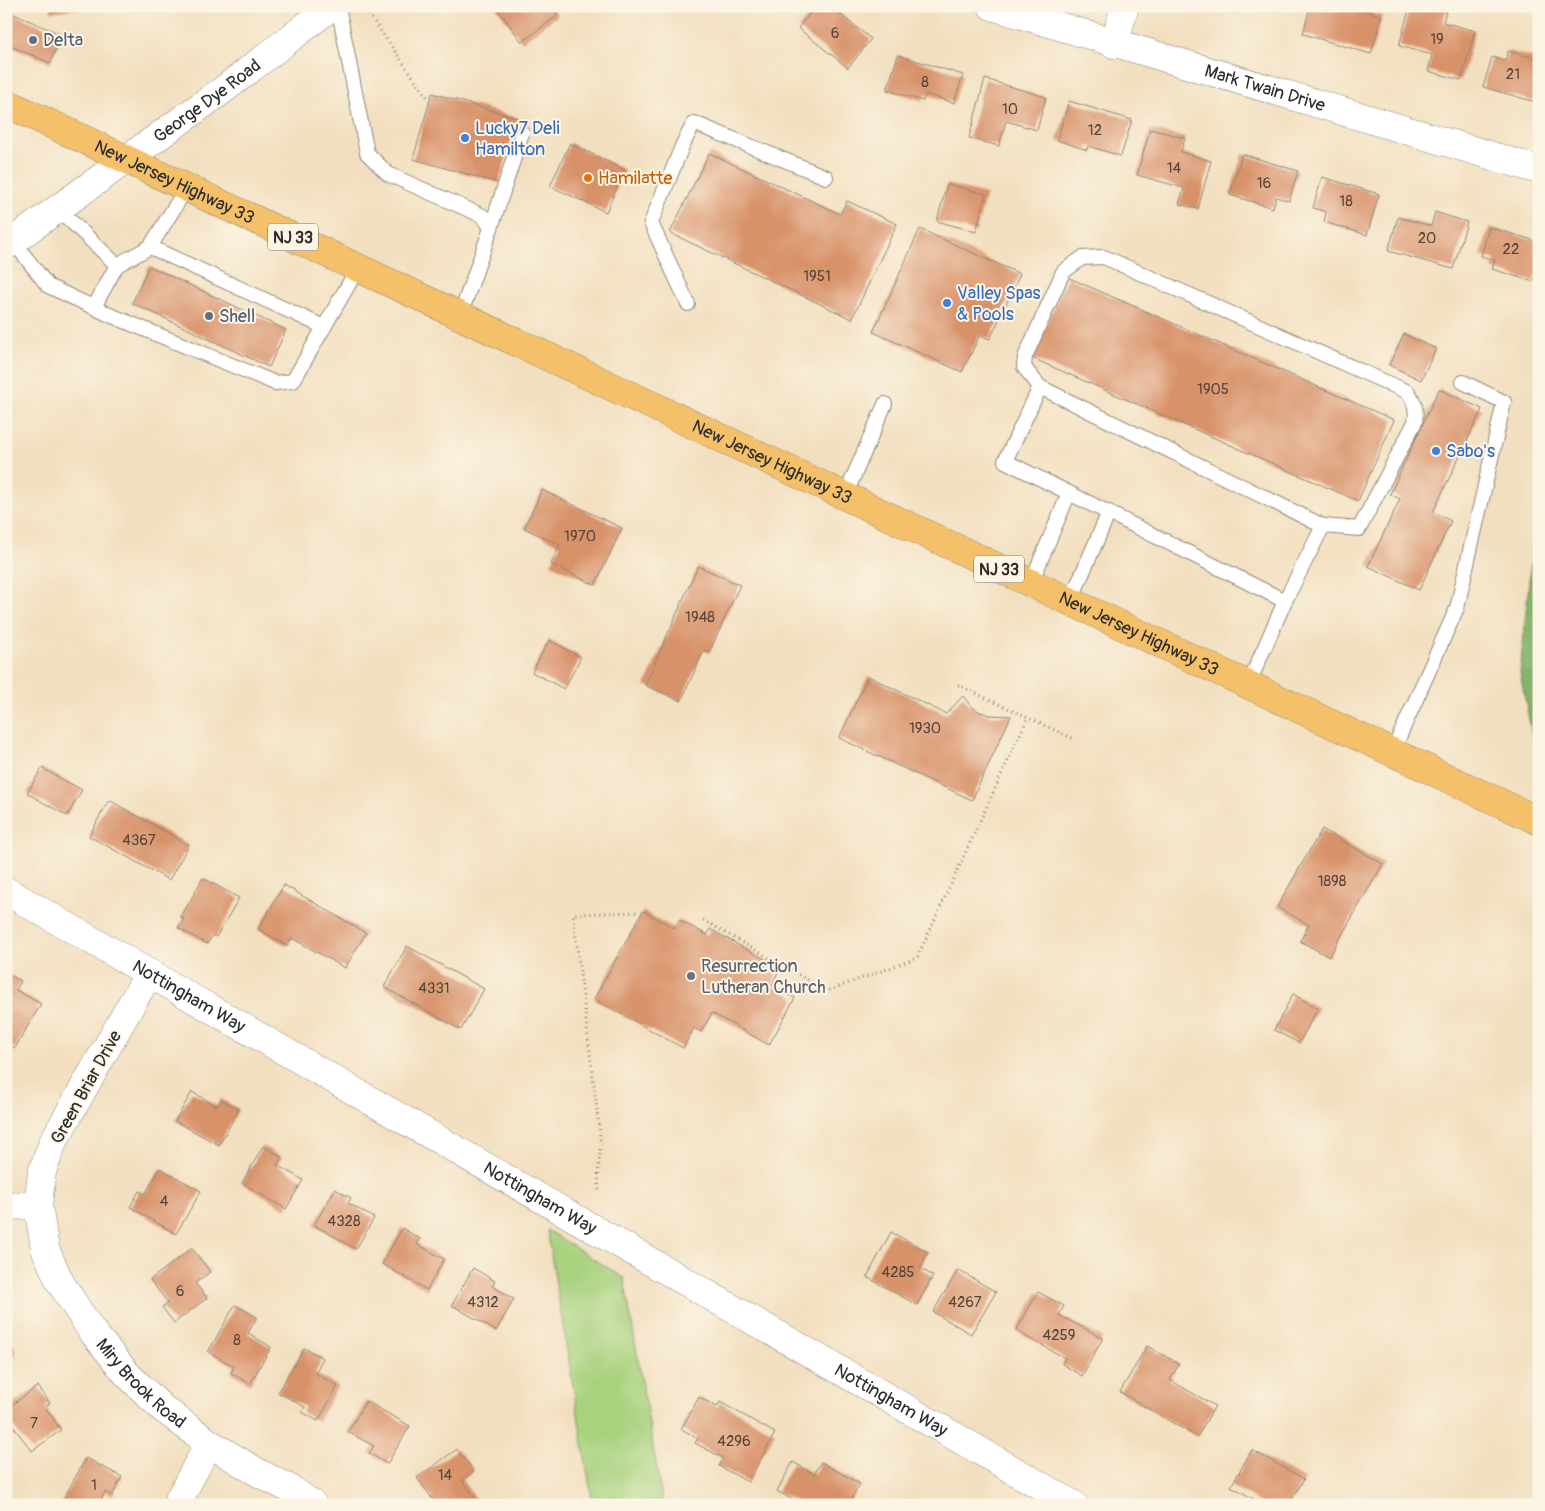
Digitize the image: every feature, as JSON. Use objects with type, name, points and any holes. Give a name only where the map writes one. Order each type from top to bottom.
[{"type":"main road","name":"New Jersey Highway 33","points":[[6,102],[1539,821]]},
{"type":"street","name":"George Dye Road","points":[[10,243],[223,90],[332,6]]},
{"type":"street","name":"Mark Twain Drive","points":[[992,6],[1539,170]]},
{"type":"street","points":[[1114,44],[1125,6]]},
{"type":"street","name":"Nottingham Way","points":[[6,891],[1074,1505]]},
{"type":"street","name":"Green Briar Drive","points":[[38,1205],[42,1172],[53,1142],[149,973]]},
{"type":"street","points":[[6,1206],[38,1205]]},
{"type":"street","name":"Miry Brook Road","points":[[38,1205],[45,1249],[60,1282],[91,1330],[127,1374],[162,1408],[209,1444],[292,1490],[313,1505]]},
{"type":"street","points":[[176,1505],[209,1444]]},
{"type":"lane","points":[[338,6],[367,153],[388,174],[483,216],[491,228]]},
{"type":"lane","points":[[688,304],[651,223],[683,144],[694,123],[826,177]]},
{"type":"lane","points":[[460,316],[522,133]]},
{"type":"lane","points":[[94,307],[117,265],[150,247],[187,187]]},
{"type":"lane","points":[[58,208],[117,265]]},
{"type":"lane","points":[[10,243],[48,286],[275,383],[293,381],[358,268]]},
{"type":"lane","points":[[150,247],[324,327]]},
{"type":"lane","points":[[1104,257],[1408,392],[1417,410],[1415,422],[1359,529],[1323,526],[1040,388],[1024,367],[1025,357],[1063,272],[1082,258],[1104,257]]},
{"type":"lane","points":[[1392,753],[1457,608],[1504,402],[1463,382]]},
{"type":"lane","points":[[1040,388],[1005,460],[1285,601]]},
{"type":"lane","points":[[845,496],[885,404]]},
{"type":"lane","points":[[1031,583],[1069,493]]},
{"type":"lane","points":[[1070,602],[1109,512]]},
{"type":"lane","points":[[1248,686],[1285,601],[1323,526]]},
{"type":"path","points":[[364,6],[430,101]]},
{"type":"path","points":[[958,684],[1074,739]]},
{"type":"path","points":[[703,920],[827,991],[917,958],[1028,717]]},
{"type":"path","points":[[599,1190],[600,1136],[572,914],[638,912]]},
{"type":"green space","points":[[1539,479],[1539,743],[1533,740],[1520,673]]},
{"type":"green space","points":[[547,1230],[624,1278],[663,1505],[593,1505]]},
{"type":"building","points":[[50,6],[90,6],[90,8],[51,12]]},
{"type":"building","points":[[495,6],[551,6],[558,15],[522,42]]},
{"type":"building","points":[[816,6],[830,6],[871,39],[848,68],[798,28]]},
{"type":"building","points":[[1215,6],[1240,6],[1238,13]]},
{"type":"building","points":[[1310,6],[1351,6],[1382,16],[1371,54],[1303,34]]},
{"type":"building","points":[[1410,6],[1442,6],[1447,8],[1443,22],[1475,31],[1461,80],[1428,71],[1432,55],[1399,46]]},
{"type":"building","name":"Delta","points":[[7,11],[62,35],[50,63],[6,44]]},
{"type":"building","points":[[1508,51],[1539,59],[1539,103],[1483,87],[1492,57],[1505,61]]},
{"type":"building","points":[[898,55],[963,75],[954,103],[925,94],[923,101],[887,90]]},
{"type":"building","points":[[985,79],[1046,97],[1037,130],[1006,121],[999,146],[969,138]]},
{"type":"building","name":"Lucky7 Deli Hamilton","points":[[432,93],[518,118],[499,183],[413,159]]},
{"type":"building","points":[[1069,101],[1132,120],[1121,156],[1088,146],[1087,150],[1057,140]]},
{"type":"building","points":[[1150,129],[1185,138],[1181,152],[1211,161],[1198,209],[1179,204],[1184,188],[1137,175]]},
{"type":"building","name":"Hamilatte","points":[[570,143],[625,170],[606,212],[550,186]]},
{"type":"building","points":[[709,153],[840,214],[847,201],[897,224],[852,319],[670,233]]},
{"type":"building","points":[[1242,154],[1298,171],[1289,201],[1276,197],[1273,208],[1230,195]]},
{"type":"building","points":[[1322,177],[1379,194],[1367,235],[1324,222],[1326,212],[1313,208]]},
{"type":"building","points":[[947,184],[986,194],[976,232],[937,221]]},
{"type":"building","points":[[1435,212],[1467,222],[1453,269],[1388,251],[1398,217],[1431,226]]},
{"type":"building","points":[[1489,227],[1539,242],[1539,266],[1534,282],[1492,269],[1495,260],[1481,256]]},
{"type":"building","name":"Valley Spas & Pools","points":[[920,229],[1020,274],[990,339],[980,335],[962,372],[873,332]]},
{"type":"building","name":"Shell","points":[[149,266],[286,330],[269,367],[132,303]]},
{"type":"building","points":[[1067,277],[1394,420],[1358,501],[1032,358]]},
{"type":"building","points":[[1404,334],[1436,349],[1421,380],[1389,365]]},
{"type":"building","name":"Sabo's","points":[[1439,389],[1482,409],[1433,512],[1451,521],[1419,590],[1368,566],[1400,499],[1390,494]]},
{"type":"building","points":[[542,490],[622,528],[595,585],[551,564],[560,545],[524,528]]},
{"type":"building","points":[[698,566],[740,585],[709,653],[704,650],[681,701],[645,685]]},
{"type":"building","points":[[549,640],[581,657],[564,689],[532,672]]},
{"type":"building","points":[[868,676],[946,714],[963,696],[978,711],[989,715],[1011,716],[972,800],[839,738]]},
{"type":"building","points":[[42,768],[82,790],[67,816],[27,793]]},
{"type":"building","points":[[109,800],[189,845],[169,880],[89,836]]},
{"type":"building","points":[[1322,829],[1383,864],[1329,957],[1300,941],[1309,925],[1277,907]]},
{"type":"building","points":[[203,878],[239,898],[216,937],[213,935],[207,944],[178,928],[184,919],[181,917]]},
{"type":"building","points":[[284,885],[366,933],[345,968],[292,938],[287,946],[258,929]]},
{"type":"building","name":"Resurrection Lutheran Church","points":[[643,911],[674,928],[679,920],[707,935],[710,929],[780,968],[772,985],[795,998],[769,1045],[712,1013],[701,1032],[694,1028],[683,1048],[594,999]]},
{"type":"building","points":[[407,946],[484,989],[461,1030],[384,987]]},
{"type":"building","points":[[6,973],[21,981],[16,990],[41,1004],[15,1048],[6,1043]]},
{"type":"building","points":[[1293,994],[1318,1008],[1299,1043],[1274,1030]]},
{"type":"building","points":[[192,1092],[217,1106],[221,1099],[239,1109],[219,1145],[175,1121]]},
{"type":"building","points":[[263,1146],[282,1157],[277,1165],[303,1180],[286,1209],[242,1183]]},
{"type":"building","points":[[160,1168],[201,1191],[176,1234],[130,1207],[139,1191],[145,1194]]},
{"type":"building","points":[[335,1189],[351,1198],[348,1203],[374,1218],[356,1249],[314,1225]]},
{"type":"building","points":[[402,1228],[420,1239],[417,1244],[444,1259],[427,1290],[382,1264]]},
{"type":"building","points":[[891,1232],[928,1252],[920,1268],[933,1276],[917,1305],[867,1277]]},
{"type":"building","points":[[192,1248],[210,1272],[195,1283],[207,1298],[174,1323],[162,1307],[168,1303],[150,1280]]},
{"type":"building","points":[[473,1268],[495,1281],[492,1286],[514,1299],[496,1331],[452,1305]]},
{"type":"building","points":[[958,1270],[996,1292],[971,1334],[933,1312]]},
{"type":"building","points":[[1038,1292],[1064,1306],[1059,1315],[1103,1338],[1082,1376],[1062,1364],[1065,1358],[1016,1331]]},
{"type":"building","points":[[235,1305],[257,1317],[248,1333],[271,1347],[250,1384],[231,1373],[234,1366],[208,1352]]},
{"type":"building","points":[[6,1338],[16,1356],[6,1362]]},
{"type":"building","points":[[1147,1346],[1179,1364],[1170,1380],[1215,1406],[1197,1437],[1120,1392]]},
{"type":"building","points":[[304,1348],[323,1358],[315,1373],[338,1386],[318,1421],[302,1412],[305,1407],[278,1392]]},
{"type":"building","points":[[38,1386],[50,1403],[45,1407],[61,1430],[32,1451],[6,1417],[6,1409]]},
{"type":"building","points":[[699,1397],[717,1407],[720,1402],[775,1433],[748,1482],[719,1466],[723,1458],[695,1443],[698,1438],[681,1429]]},
{"type":"building","points":[[366,1401],[410,1426],[387,1464],[369,1453],[374,1446],[348,1432]]},
{"type":"building","points":[[457,1449],[474,1471],[462,1480],[476,1499],[468,1505],[437,1505],[417,1478]]},
{"type":"building","points":[[1252,1450],[1304,1479],[1289,1505],[1264,1505],[1231,1486]]},
{"type":"building","points":[[86,1458],[122,1477],[112,1496],[105,1492],[98,1505],[60,1505]]},
{"type":"building","points":[[793,1462],[814,1474],[821,1462],[860,1484],[848,1505],[796,1505],[797,1502],[777,1491]]},
{"type":"place","name":"Delta","points":[[33,40]]},
{"type":"place","name":"Lucky7 Deli Hamilton","points":[[465,138]]},
{"type":"place","name":"Hamilatte","points":[[588,178]]},
{"type":"place","name":"Valley Spas & Pools","points":[[947,303]]},
{"type":"place","name":"Shell","points":[[209,316]]},
{"type":"place","name":"Sabo's","points":[[1436,451]]},
{"type":"place","name":"Resurrection Lutheran Church","points":[[691,976]]}]
